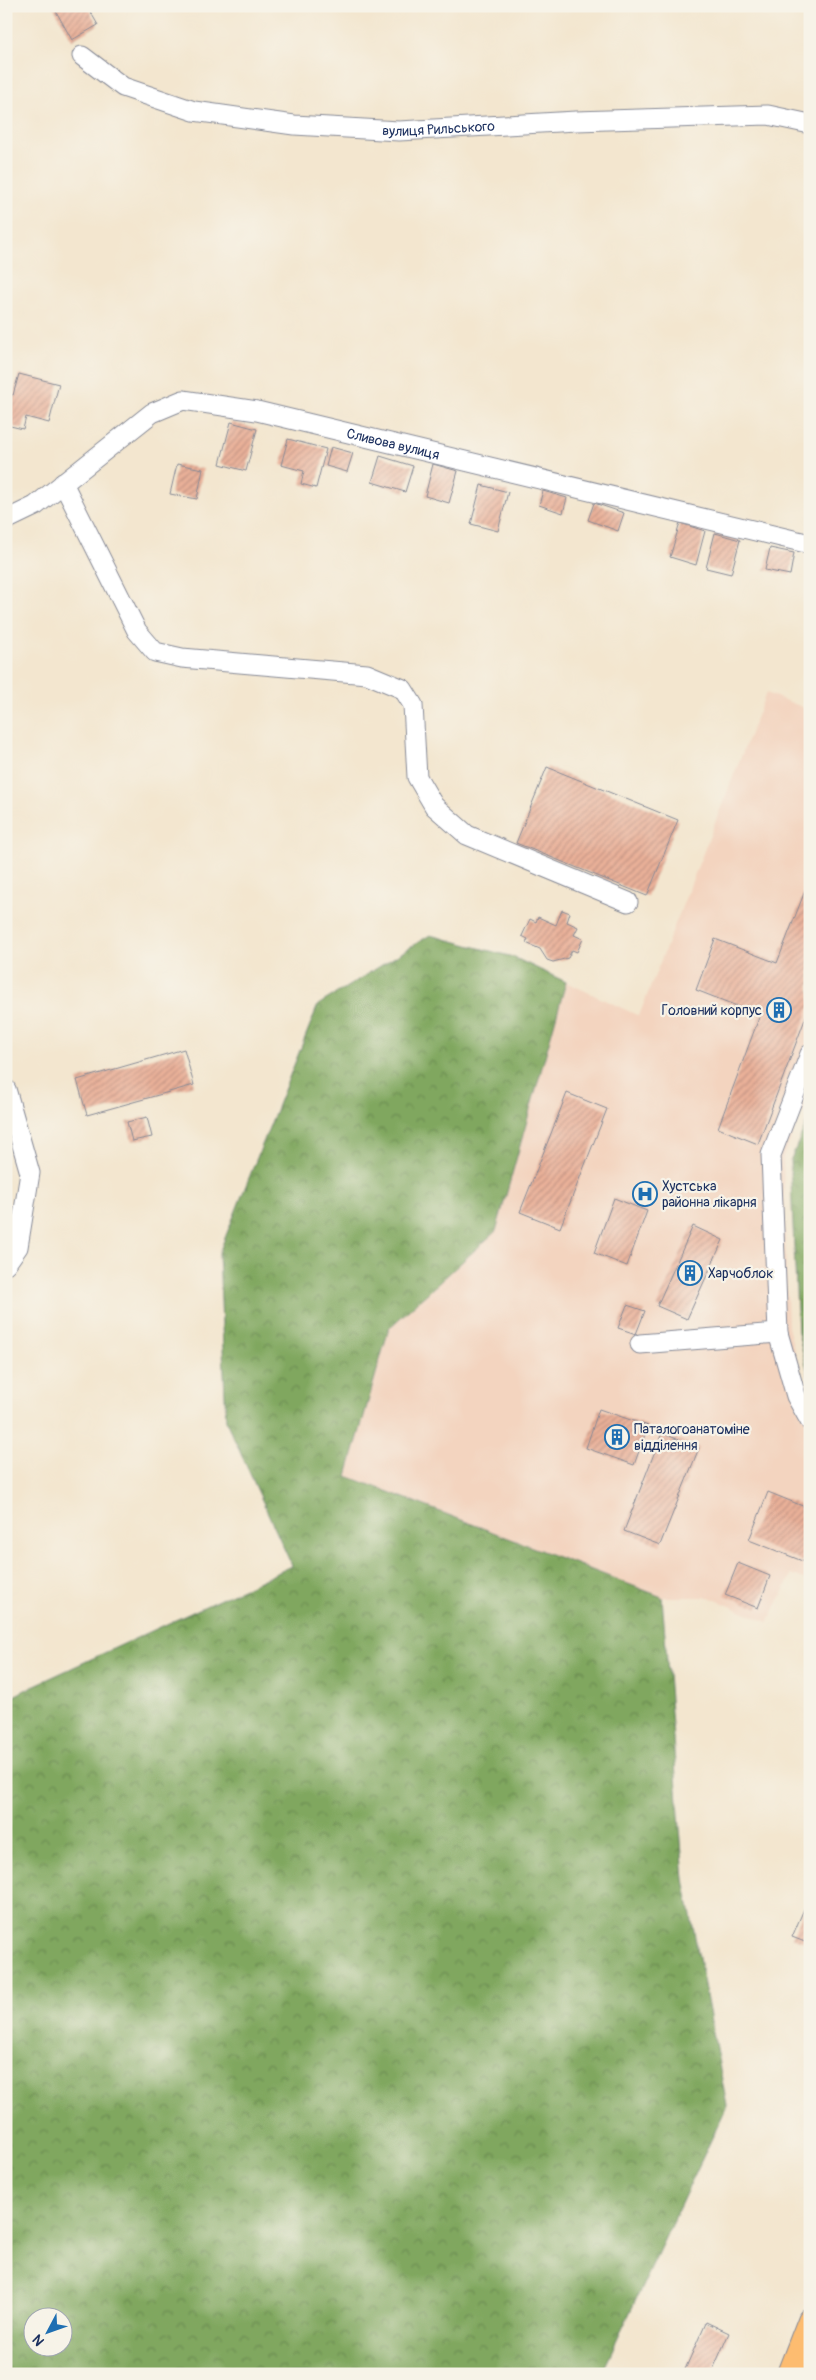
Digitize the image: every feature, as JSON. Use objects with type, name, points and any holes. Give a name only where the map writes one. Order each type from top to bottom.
[{"type":"main road","points":[[789,2374],[810,2320]]},
{"type":"street","name":"вулиця Рильського","points":[[82,56],[123,87],[194,110],[294,125],[400,131],[576,120],[768,114],[810,124]]},
{"type":"street","name":"Сливова вулиця","points":[[6,520],[36,506],[152,413],[183,400],[266,413],[810,544]]},
{"type":"street","points":[[63,483],[137,631],[155,652],[182,658],[366,674],[404,689],[413,705],[417,777],[434,806],[467,834],[628,902]]},
{"type":"street","points":[[810,1054],[771,1155],[778,1333],[796,1396],[810,1421]]},
{"type":"street","points":[[6,1089],[30,1173],[18,1247],[6,1264]]},
{"type":"street","points":[[640,1344],[778,1333]]},
{"type":"shaded area","name":"Хустська районна лікарня","points":[[766,693],[810,710],[810,1095],[783,1157],[788,1327],[805,1392],[810,1402],[810,1582],[792,1574],[768,1622],[709,1597],[662,1597],[347,1476],[389,1328],[496,1231],[566,982],[639,1016]]},
{"type":"green space","points":[[430,935],[513,957],[566,982],[496,1231],[389,1328],[347,1476],[662,1597],[684,1879],[727,2106],[601,2374],[6,2374],[6,1700],[292,1566],[226,1421],[219,1253],[318,1005]]},
{"type":"green space","points":[[810,1116],[810,1380],[798,1332],[790,1161]]},
{"type":"building","points":[[53,6],[87,6],[98,25],[72,40]]},
{"type":"building","points":[[19,374],[59,384],[49,423],[26,417],[23,429],[6,425],[6,393],[13,395]]},
{"type":"building","points":[[231,422],[257,429],[246,471],[220,464]]},
{"type":"building","points":[[288,439],[326,449],[316,488],[301,484],[304,471],[281,465]]},
{"type":"building","points":[[331,447],[353,453],[347,472],[326,466]]},
{"type":"building","points":[[380,456],[413,466],[405,492],[372,482]]},
{"type":"building","points":[[177,464],[203,469],[197,499],[170,494]]},
{"type":"building","points":[[433,464],[458,471],[449,503],[425,496]]},
{"type":"building","points":[[481,485],[508,492],[498,531],[471,524]]},
{"type":"building","points":[[543,491],[567,498],[563,513],[539,505]]},
{"type":"building","points":[[594,503],[624,513],[618,531],[588,520]]},
{"type":"building","points":[[680,523],[705,531],[696,565],[670,557]]},
{"type":"building","points":[[715,533],[740,540],[731,574],[706,568]]},
{"type":"building","points":[[770,548],[794,553],[790,575],[765,570]]},
{"type":"building","points":[[547,767],[678,820],[647,896],[516,843]]},
{"type":"building","name":"Головний корпус","points":[[810,878],[810,1006],[758,1144],[718,1128],[760,1015],[696,990],[715,939],[777,963]]},
{"type":"building","points":[[562,910],[570,913],[567,922],[578,927],[574,935],[583,939],[577,952],[572,950],[568,958],[553,962],[547,960],[540,949],[526,943],[528,939],[522,936],[530,919],[536,922],[538,917],[556,925]]},
{"type":"building","points":[[184,1049],[194,1085],[87,1115],[77,1080]]},
{"type":"building","points":[[567,1093],[607,1109],[560,1228],[520,1212]]},
{"type":"building","points":[[147,1117],[152,1137],[132,1141],[127,1122]]},
{"type":"building","points":[[614,1198],[647,1211],[627,1266],[594,1253]]},
{"type":"building","name":"Харчоблок","points":[[693,1226],[723,1240],[687,1319],[657,1306]]},
{"type":"building","points":[[627,1305],[645,1311],[636,1334],[618,1328]]},
{"type":"building","name":"Паталогоанатоміне відділення","points":[[599,1409],[648,1426],[634,1465],[586,1448]]},
{"type":"building","points":[[662,1433],[699,1448],[660,1545],[624,1531]]},
{"type":"building","points":[[768,1492],[810,1509],[810,1564],[749,1540]]},
{"type":"building","points":[[738,1563],[770,1576],[758,1608],[725,1595]]},
{"type":"building","points":[[810,1895],[810,1944],[792,1937]]},
{"type":"building","points":[[706,2322],[729,2333],[711,2374],[683,2374]]},
{"type":"place","name":"Головний корпус","points":[[779,1010]]},
{"type":"place","name":"Хустська районна лікарня","points":[[645,1194]]},
{"type":"place","name":"Харчоблок","points":[[690,1273]]},
{"type":"place","name":"Паталогоанатоміне відділення","points":[[617,1437]]}]
